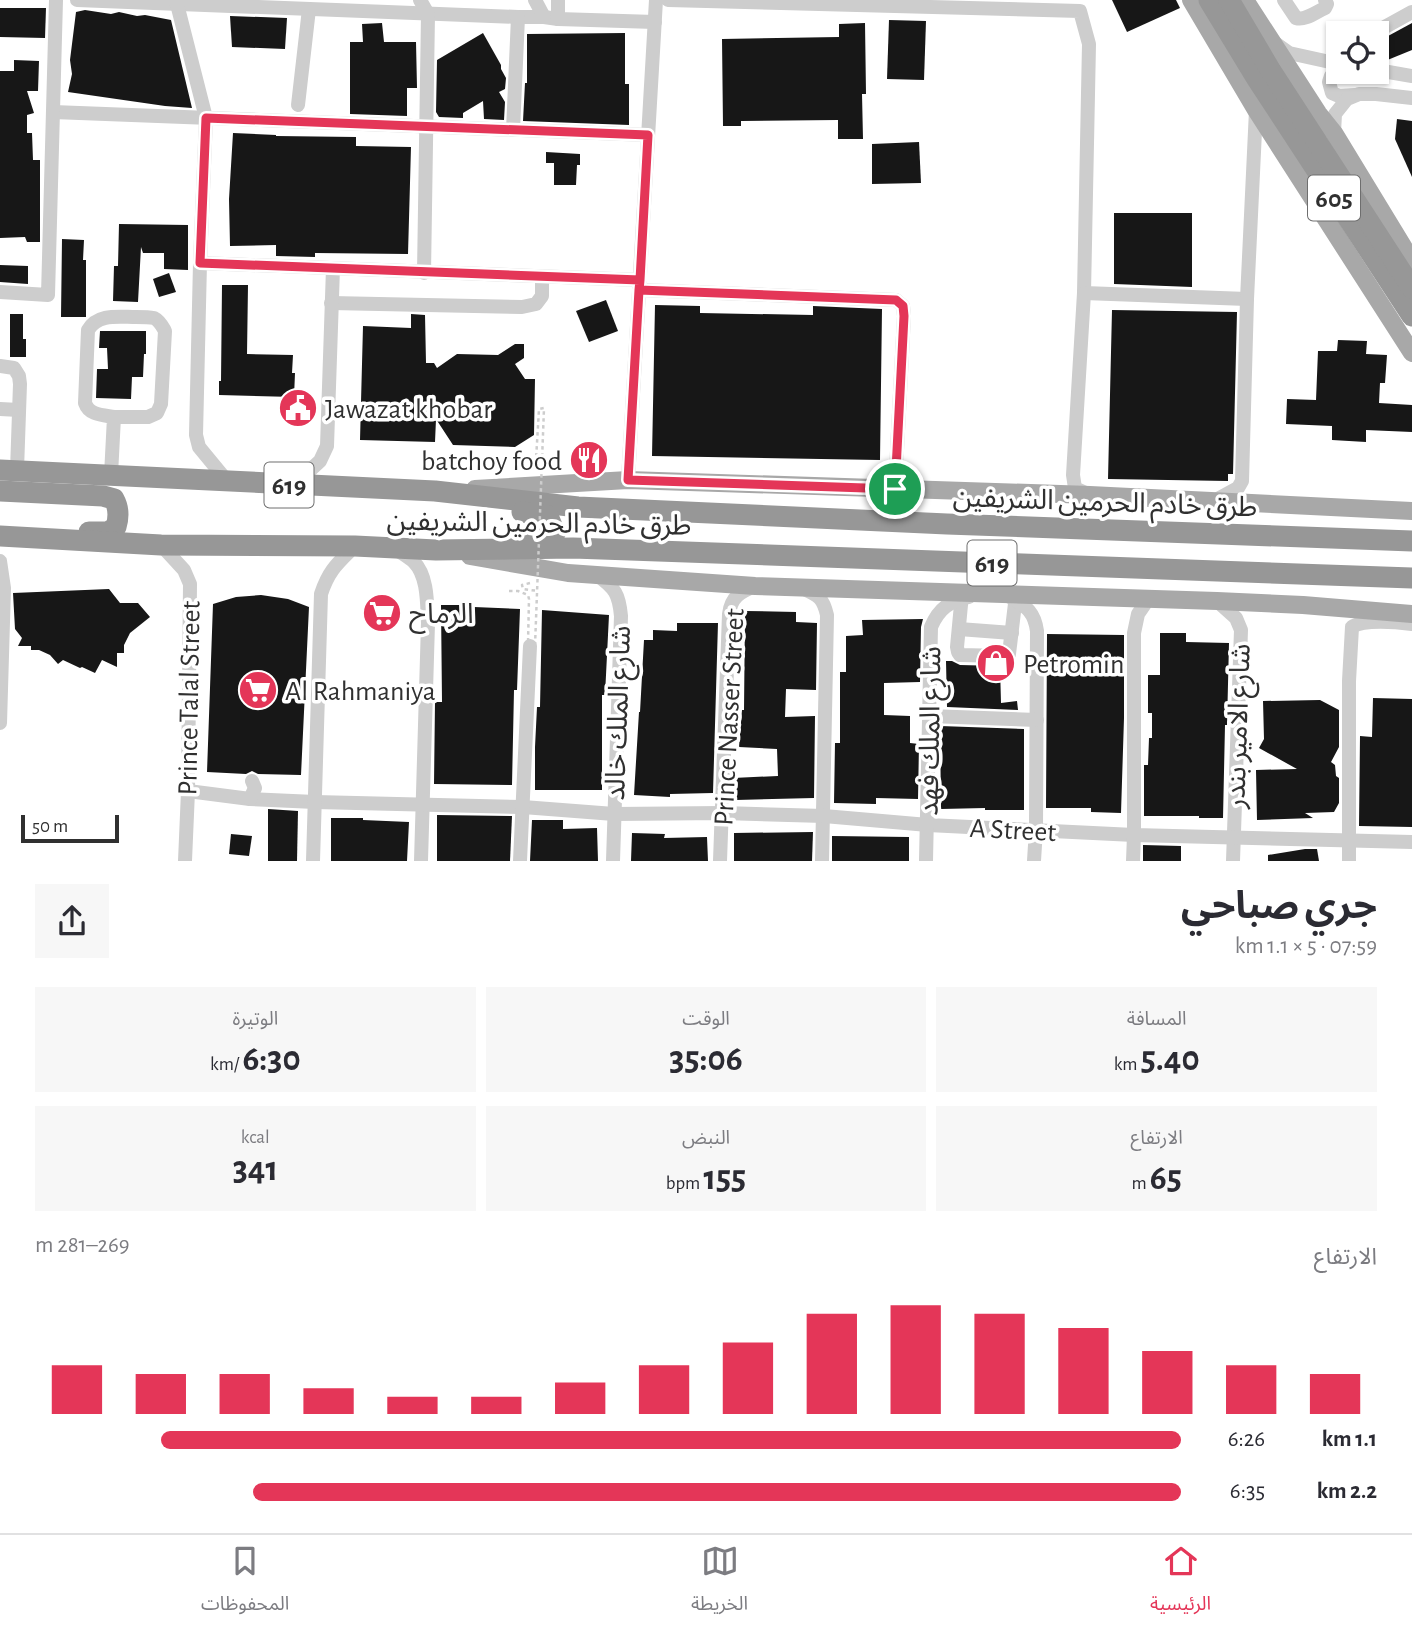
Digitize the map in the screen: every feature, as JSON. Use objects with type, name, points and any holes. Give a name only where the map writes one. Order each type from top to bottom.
[{"type":"highway","name":"605","points":[[1209,0],[1412,288]]},
{"type":"highway","name":"605","points":[[1229,0],[1264,75],[1412,316]]},
{"type":"highway","name":"طرق خادم الحرمين الشريفين","points":[[8,470],[435,491],[578,507],[1412,541]]},
{"type":"highway","points":[[261,483],[286,499],[491,507],[548,516],[555,533],[541,540],[503,542],[482,549]]},
{"type":"highway","points":[[0,491],[103,496],[114,499],[118,519],[116,527],[108,532],[0,536]]},
{"type":"highway","name":"طرق خادم الحرمين الشريفين","points":[[0,536],[161,545],[355,546],[436,550],[573,548],[1412,578]]},
{"type":"main road","points":[[1191,0],[1256,110],[1412,353]]},
{"type":"main road","points":[[1245,0],[1318,113],[1334,133],[1412,261]]},
{"type":"main road","points":[[435,491],[628,480],[1090,495],[1412,510]]},
{"type":"main road","points":[[1371,509],[1412,503]]},
{"type":"main road","points":[[1256,504],[1321,515],[1412,521]]},
{"type":"main road","points":[[436,550],[568,573],[755,586],[962,596],[985,594],[1013,597],[1149,598],[1303,605],[1412,604]]},
{"type":"main road","points":[[1303,605],[1409,620]]},
{"type":"street","points":[[0,292],[48,295],[56,0]]},
{"type":"street","points":[[77,0],[300,6],[428,14],[655,22]]},
{"type":"street","points":[[420,0],[428,14],[424,273]]},
{"type":"street","points":[[535,0],[551,18]]},
{"type":"street","points":[[551,18],[558,0]]},
{"type":"street","points":[[628,480],[656,0]]},
{"type":"street","points":[[668,0],[1019,5],[1080,11],[1089,44],[1084,293],[1073,475],[1075,488],[1090,495]]},
{"type":"street","points":[[1284,0],[1298,20],[1325,8],[1325,0]]},
{"type":"street","points":[[176,2],[206,118],[196,435],[199,447],[227,481]]},
{"type":"street","points":[[298,105],[300,6]]},
{"type":"street","points":[[1389,25],[1412,12]]},
{"type":"street","points":[[513,130],[518,17]]},
{"type":"street","points":[[1270,39],[1289,53],[1326,61]]},
{"type":"street","points":[[1389,73],[1412,76]]},
{"type":"street","points":[[1330,84],[1332,93],[1339,96],[1376,94],[1412,98]]},
{"type":"street","points":[[1334,133],[1335,114],[1347,99],[1359,94]]},
{"type":"street","points":[[1216,500],[1238,488],[1242,481],[1256,110]]},
{"type":"street","points":[[53,113],[648,135]]},
{"type":"street","points":[[200,263],[542,277],[896,300],[903,306],[904,316],[895,489]]},
{"type":"street","points":[[294,485],[320,461],[327,446],[332,268]]},
{"type":"street","points":[[331,303],[522,307],[537,304],[542,296],[542,277]]},
{"type":"street","points":[[1084,293],[1247,299]]},
{"type":"street","points":[[111,316],[153,318],[165,331],[161,404],[157,413],[148,417],[114,417],[93,413],[87,409],[85,403],[88,330],[99,319],[111,316]]},
{"type":"street","points":[[0,366],[14,368],[20,384],[19,411],[8,470]]},
{"type":"street","points":[[0,410],[19,411]]},
{"type":"street","points":[[111,475],[114,417]]},
{"type":"street","name":"Prince Talal Street","points":[[161,545],[184,570],[190,584],[185,861]]},
{"type":"street","points":[[313,861],[321,594],[330,572],[355,546]]},
{"type":"street","points":[[394,548],[416,563],[426,597],[428,623],[421,861]]},
{"type":"street","points":[[0,561],[4,588],[0,723]]},
{"type":"street","name":"شارع الملك خالد","points":[[596,574],[612,586],[621,616],[613,861]]},
{"type":"street","name":"Prince Nasser Street","points":[[720,861],[730,606],[736,595],[755,586]]},
{"type":"street","points":[[803,588],[823,601],[827,615],[822,861]]},
{"type":"street","points":[[962,596],[957,647],[960,655],[1005,656],[1009,654],[1012,633],[1013,597]]},
{"type":"street","name":"شارع الملك فهد","points":[[926,861],[932,627],[942,608],[962,596]]},
{"type":"street","points":[[1013,597],[1031,611],[1036,622],[1034,861]]},
{"type":"street","points":[[1133,861],[1134,633],[1138,614],[1149,598]]},
{"type":"street","name":"شارع الامير بندر","points":[[1217,601],[1237,618],[1241,630],[1233,861]]},
{"type":"street","points":[[1349,861],[1349,681],[1352,626],[1365,622],[1409,620]]},
{"type":"street","points":[[959,629],[1012,633]]},
{"type":"street","points":[[520,861],[530,652]]},
{"type":"street","points":[[929,716],[1037,720]]},
{"type":"street","points":[[250,799],[255,788],[252,781]]},
{"type":"street","name":"A Street","points":[[188,791],[250,799],[315,802],[523,807],[614,814],[824,816],[928,825],[1134,835],[1412,842]]},
{"type":"path","points":[[517,458],[536,460],[539,409],[544,408],[535,646],[530,652]]},
{"type":"path","points":[[538,591],[525,590],[522,585],[542,582]]},
{"type":"path","points":[[509,591],[518,591],[528,595],[530,599],[530,652]]},
{"type":"building","points":[[1112,0],[1176,0],[1180,8],[1127,32]]},
{"type":"building","points":[[0,8],[46,8],[45,38],[0,37]]},
{"type":"building","points":[[85,10],[171,20],[192,108],[68,92],[72,74],[70,60],[76,12]]},
{"type":"building","points":[[230,16],[287,18],[285,49],[232,47]]},
{"type":"building","points":[[889,20],[926,21],[924,80],[887,79]]},
{"type":"building","points":[[382,23],[384,42],[416,42],[417,88],[407,88],[407,116],[350,114],[350,42],[363,42],[362,24]]},
{"type":"building","points":[[865,23],[866,94],[862,94],[863,139],[838,139],[838,120],[741,121],[741,126],[723,126],[722,39],[839,37],[839,24]]},
{"type":"building","points":[[1412,23],[1412,50],[1389,59],[1389,35]]},
{"type":"building","points":[[483,33],[506,78],[505,89],[499,92],[505,102],[504,120],[484,119],[483,101],[463,113],[463,118],[439,117],[436,112],[437,60]]},
{"type":"building","points":[[625,33],[625,84],[629,84],[629,125],[523,121],[527,83],[527,34]]},
{"type":"building","points":[[14,60],[39,61],[38,91],[27,91],[34,113],[27,115],[27,133],[32,133],[33,160],[40,160],[40,242],[27,242],[25,237],[0,238],[0,71],[14,71]]},
{"type":"building","points":[[1397,119],[1412,121],[1412,177],[1395,139]]},
{"type":"building","points":[[233,133],[356,137],[356,146],[411,147],[408,254],[315,253],[315,257],[276,256],[276,245],[230,246],[229,199]]},
{"type":"building","points":[[919,142],[921,183],[872,184],[872,144]]},
{"type":"building","points":[[546,152],[580,154],[576,185],[554,185],[554,163],[546,163]]},
{"type":"building","points":[[1114,213],[1192,213],[1192,287],[1114,284]]},
{"type":"building","points":[[119,224],[188,225],[188,270],[164,269],[164,253],[143,253],[141,247],[138,302],[113,301],[114,266],[118,266]]},
{"type":"building","points":[[62,239],[84,240],[86,317],[61,317]]},
{"type":"building","points":[[0,265],[28,266],[28,284],[0,282]]},
{"type":"building","points":[[169,273],[176,292],[159,297],[153,279]]},
{"type":"building","points":[[222,285],[248,285],[247,354],[293,355],[294,397],[219,395]]},
{"type":"building","points":[[606,300],[618,331],[589,342],[576,311]]},
{"type":"building","points":[[655,305],[700,306],[700,313],[813,315],[813,306],[882,309],[880,460],[652,456]]},
{"type":"building","points":[[1112,310],[1237,312],[1233,474],[1228,474],[1228,481],[1108,479]]},
{"type":"building","points":[[10,314],[23,314],[26,357],[10,357]]},
{"type":"building","points":[[411,314],[425,315],[426,363],[434,363],[437,368],[457,354],[498,355],[515,344],[524,344],[524,358],[515,364],[525,379],[535,379],[534,435],[515,447],[453,445],[436,419],[435,442],[360,440],[363,326],[411,328]]},
{"type":"building","points":[[100,331],[146,331],[143,377],[132,377],[131,399],[96,398],[97,369],[108,369],[107,348],[99,348]]},
{"type":"building","points":[[1338,340],[1367,341],[1366,354],[1387,355],[1385,383],[1380,383],[1379,403],[1412,405],[1412,432],[1366,430],[1366,442],[1332,440],[1332,426],[1286,424],[1287,399],[1316,400],[1318,351],[1337,351]]},
{"type":"building","points":[[109,589],[120,603],[138,603],[150,617],[130,633],[124,645],[124,653],[117,653],[117,667],[102,660],[95,673],[63,660],[58,664],[50,655],[31,650],[31,646],[18,646],[22,638],[15,629],[13,593]]},
{"type":"building","name":"Al Rahmaniya","points":[[261,595],[288,599],[309,607],[301,775],[258,774],[252,771],[246,774],[207,772],[213,604],[236,597]]},
{"type":"building","points":[[441,605],[520,609],[517,690],[514,690],[512,785],[434,784],[435,702],[442,702]]},
{"type":"building","points":[[542,610],[609,615],[605,695],[602,695],[602,790],[535,790]]},
{"type":"building","points":[[745,611],[796,612],[796,622],[817,623],[816,690],[786,689],[785,717],[815,716],[814,798],[736,800],[736,792],[732,792],[733,778],[778,776],[777,749],[739,747],[744,710]]},
{"type":"building","points":[[923,619],[920,682],[884,683],[884,715],[910,716],[910,743],[919,744],[918,799],[876,798],[876,804],[834,803],[835,743],[840,743],[840,672],[846,672],[846,636],[863,635],[862,620]]},
{"type":"building","points":[[677,623],[718,623],[713,793],[670,794],[670,797],[634,795],[644,640],[653,640],[653,630],[677,631]]},
{"type":"building","points":[[1160,633],[1186,633],[1186,642],[1229,643],[1223,818],[1144,816],[1144,765],[1148,765],[1149,738],[1152,738],[1152,713],[1148,713],[1148,675],[1160,675]]},
{"type":"building","points":[[1047,634],[1124,635],[1121,813],[1091,812],[1091,808],[1046,808]]},
{"type":"building","points":[[946,661],[960,665],[1000,666],[1001,703],[1017,701],[1018,710],[947,707]]},
{"type":"building","points":[[1373,698],[1412,699],[1412,827],[1359,826],[1360,736],[1372,737]]},
{"type":"building","points":[[1320,700],[1339,710],[1339,747],[1331,762],[1335,765],[1336,776],[1339,778],[1339,803],[1334,812],[1305,813],[1313,818],[1257,820],[1256,770],[1297,769],[1259,748],[1264,739],[1263,701]]},
{"type":"building","points":[[940,726],[1024,729],[1024,810],[941,809]]},
{"type":"building","points":[[268,809],[298,811],[297,861],[268,861]]},
{"type":"building","points":[[437,815],[512,816],[510,861],[437,861]]},
{"type":"building","points":[[331,818],[409,822],[407,861],[331,861]]},
{"type":"building","points":[[532,820],[563,820],[563,829],[597,828],[598,861],[530,861]]},
{"type":"building","points":[[813,832],[812,861],[734,861],[734,833]]},
{"type":"building","points":[[632,833],[665,834],[664,838],[707,837],[708,861],[631,861]]},
{"type":"building","points":[[231,834],[252,836],[249,856],[229,854]]},
{"type":"building","points":[[832,836],[909,837],[909,861],[832,861]]},
{"type":"building","points":[[1143,845],[1181,846],[1181,861],[1143,861]]},
{"type":"building","points":[[1317,849],[1319,861],[1268,861],[1268,855]]},
{"type":"place","name":"Jawazat khobar","points":[[298,408]]},
{"type":"place","name":"batchoy food","points":[[589,460]]},
{"type":"place","name":"الرماح","points":[[382,613]]},
{"type":"place","name":"Petromin","points":[[996,663]]},
{"type":"place","name":"Al Rahmaniya","points":[[258,690]]},
{"type":"route","points":[[895,489],[628,480],[639,290],[640,280],[648,135],[206,118],[200,263],[640,280],[639,290],[896,300],[903,306],[904,316],[895,489]]}]
